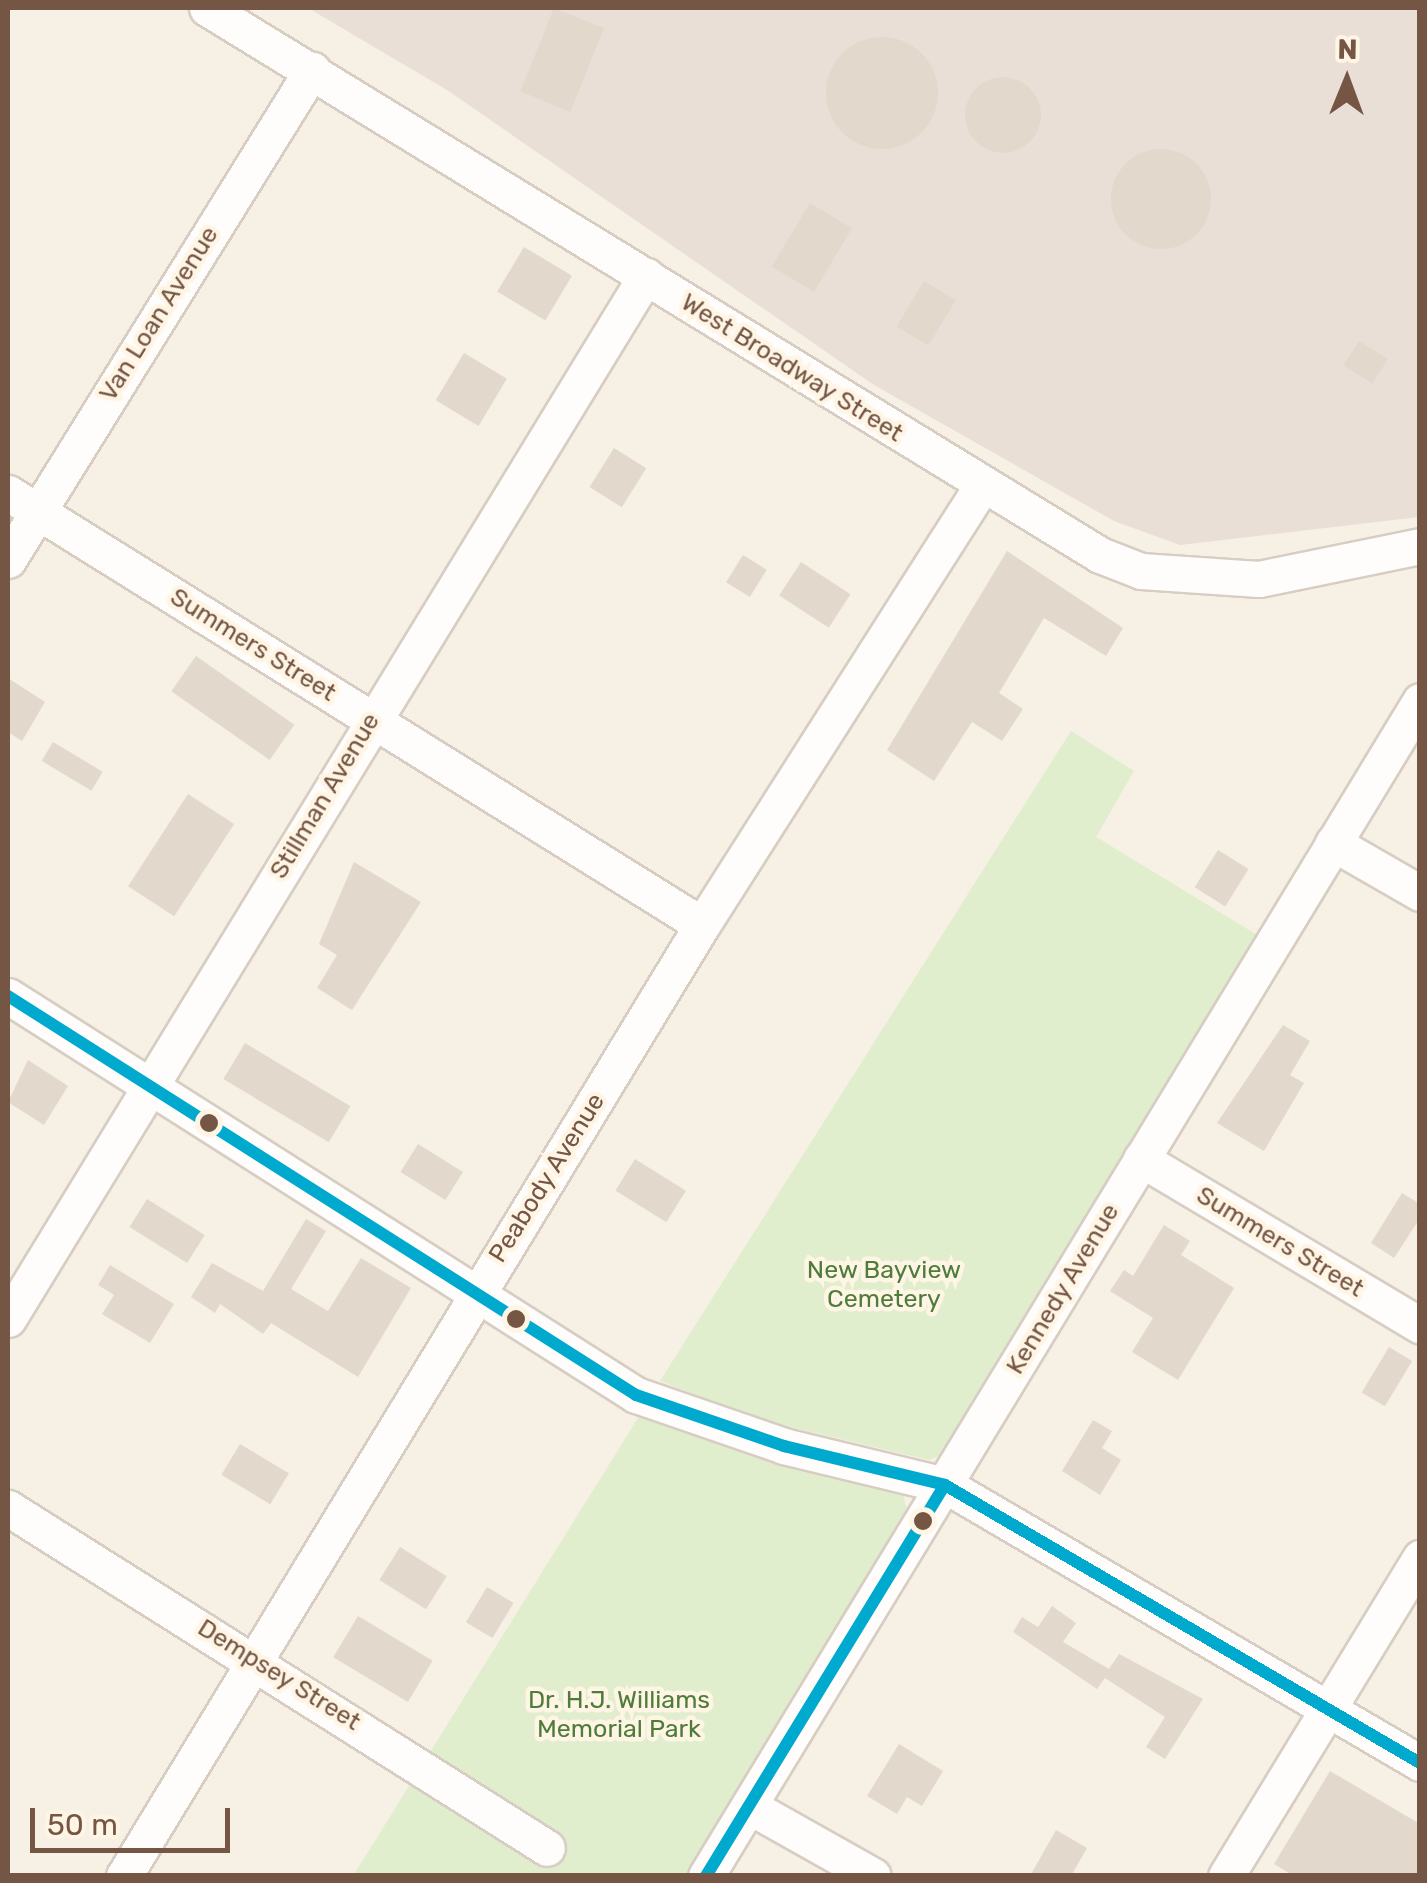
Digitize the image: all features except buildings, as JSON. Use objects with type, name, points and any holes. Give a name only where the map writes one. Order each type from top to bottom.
[{"type":"street","name":"West Broadway Street","points":[[206,8],[646,276],[981,487],[1142,571],[1259,579],[1420,546]]},
{"type":"street","name":"Van Loan Avenue","points":[[8,560],[22,502],[312,70]]},
{"type":"street","name":"Stillman Avenue","points":[[8,1320],[371,719],[646,276]]},
{"type":"street","name":"Peabody Avenue","points":[[124,1876],[251,1656],[702,925],[981,487]]},
{"type":"street","name":"Summers Street","points":[[22,502],[702,925]]},
{"type":"street","name":"Kennedy Avenue","points":[[706,1876],[1420,701]]},
{"type":"street","points":[[1334,843],[1420,893]]},
{"type":"street","points":[[8,996],[153,1084],[636,1395],[784,1446],[945,1485],[1420,1763]]},
{"type":"street","name":"Summers Street","points":[[1142,1159],[1420,1325]]},
{"type":"street","name":"Dempsey Street","points":[[8,1508],[251,1656],[547,1848]]},
{"type":"street","points":[[1226,1876],[1420,1558]]},
{"type":"street","points":[[749,1806],[873,1876]]},
{"type":"shaded area","points":[[308,8],[1419,8],[1419,517],[1180,545],[1114,521],[874,385],[447,90]]},
{"type":"green space","name":"New Bayview Cemetery","points":[[1071,731],[1134,771],[1096,837],[1259,936],[942,1455],[929,1460],[761,1420],[660,1381]]},
{"type":"green space","name":"Dr. H.J. Williams Memorial Park","points":[[643,1410],[715,1442],[901,1489],[908,1512],[688,1875],[353,1876]]},
{"type":"transit line","points":[[8,996],[636,1395],[784,1446],[945,1485],[1420,1763]]},
{"type":"transit line","points":[[706,1876],[945,1485]]}]
